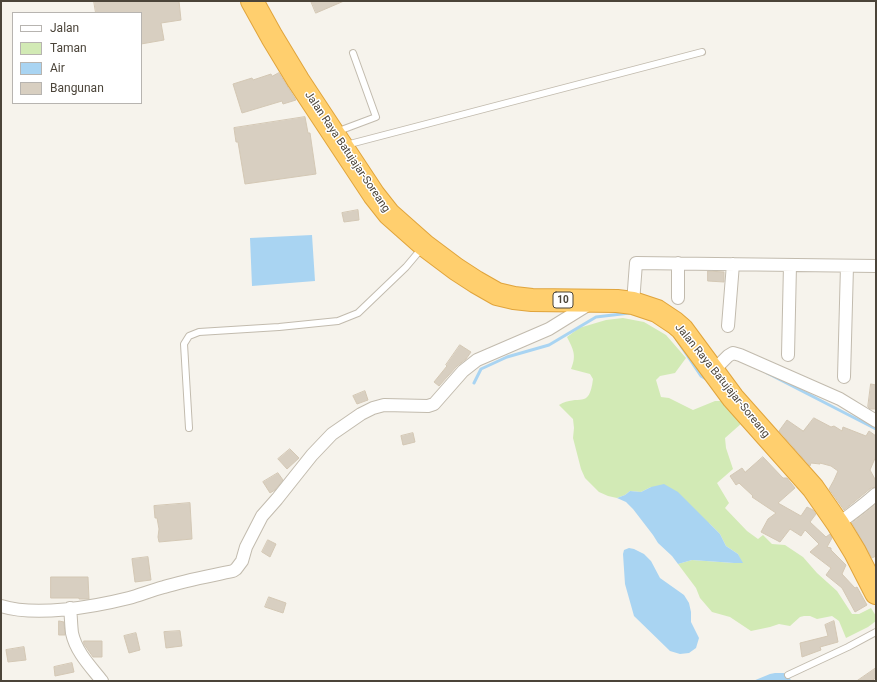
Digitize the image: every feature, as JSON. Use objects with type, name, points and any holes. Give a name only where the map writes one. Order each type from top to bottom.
[{"type":"highway","name":"Jalan Raya Batujajar-Soreang","points":[[252,1],[298,80],[388,214],[424,246],[469,278],[497,294],[532,300],[617,301],[633,303],[657,311],[675,323],[682,329],[733,398],[813,488],[855,552],[876,593]]},
{"type":"street","points":[[633,303],[636,263],[876,266]]},
{"type":"street","points":[[678,263],[678,298]]},
{"type":"street","points":[[728,326],[733,264]]},
{"type":"street","points":[[788,355],[790,265]]},
{"type":"street","points":[[844,378],[847,266]]},
{"type":"street","points":[[1,606],[27,610],[55,610],[94,605],[129,598],[164,587],[236,569],[242,561],[246,547],[262,516],[312,455],[332,434],[361,414],[373,408],[384,405],[428,406],[434,404],[463,371],[477,360],[549,329],[596,301]]},
{"type":"street","points":[[710,367],[720,364],[733,353],[740,355],[840,399],[876,421]]},
{"type":"street","points":[[838,524],[876,494]]},
{"type":"street","points":[[70,608],[72,633],[75,642],[88,666],[102,681]]},
{"type":"lane","points":[[338,140],[702,52]]},
{"type":"lane","points":[[338,140],[376,117],[353,53]]},
{"type":"lane","points":[[188,428],[184,344],[189,336],[199,332],[279,327],[346,319],[358,313],[406,267],[424,246]]},
{"type":"lane","points":[[788,675],[876,632]]},
{"type":"green space","points":[[623,318],[644,322],[666,335],[686,358],[675,373],[660,376],[656,380],[661,397],[669,398],[693,410],[715,401],[726,401],[742,423],[725,438],[726,448],[733,469],[717,483],[729,503],[725,508],[747,531],[758,539],[763,535],[772,544],[785,545],[803,557],[817,573],[837,591],[852,614],[859,614],[871,608],[876,616],[876,621],[868,627],[846,638],[839,621],[832,616],[817,619],[810,616],[804,616],[800,617],[790,626],[779,624],[751,631],[730,617],[712,612],[700,598],[696,588],[678,564],[692,560],[742,563],[738,554],[726,546],[720,534],[710,524],[651,487],[641,492],[630,491],[617,498],[599,492],[585,478],[581,469],[573,438],[573,419],[559,405],[572,400],[582,400],[586,398],[589,395],[593,379],[590,374],[571,369],[574,360],[574,352],[567,337],[579,328],[606,320]]},
{"type":"water","points":[[312,235],[315,281],[252,286],[250,238]]},
{"type":"water","points":[[664,484],[678,492],[720,534],[726,546],[738,554],[743,563],[692,560],[678,564],[658,543],[633,509],[626,502],[617,498],[630,491],[641,492],[651,487]]},
{"type":"water","points":[[629,548],[644,554],[651,561],[660,578],[684,595],[689,603],[691,622],[699,638],[696,648],[689,653],[680,654],[670,651],[634,616],[625,584],[623,554],[624,550]]},
{"type":"water","points":[[784,673],[790,678],[791,681],[753,681],[770,674]]},
{"type":"building","points":[[94,1],[179,1],[181,20],[161,23],[164,40],[142,44],[142,12],[96,12]]},
{"type":"building","points":[[311,1],[344,1],[316,13]]},
{"type":"building","points":[[279,73],[296,100],[283,104],[282,101],[242,113],[233,84],[252,78],[253,80]]},
{"type":"building","points":[[305,117],[308,133],[310,133],[316,174],[245,184],[238,142],[236,142],[234,128]]},
{"type":"building","points":[[358,210],[359,220],[344,222],[342,213]]},
{"type":"building","points":[[708,271],[724,272],[724,282],[708,281]]},
{"type":"building","points":[[460,345],[471,352],[439,386],[434,382],[447,366],[446,365]]},
{"type":"building","points":[[871,384],[876,385],[876,409],[870,409],[868,407]]},
{"type":"building","points":[[365,391],[368,400],[357,404],[353,396]]},
{"type":"building","points":[[814,418],[842,431],[843,427],[866,436],[869,431],[876,436],[876,456],[870,470],[876,481],[876,487],[871,488],[844,510],[829,489],[838,471],[831,466],[820,463],[811,463],[810,466],[779,431],[787,420],[803,431]]},
{"type":"building","points":[[413,433],[415,442],[403,445],[401,436]]},
{"type":"building","points":[[290,449],[299,458],[287,469],[278,459]]},
{"type":"building","points":[[763,457],[783,478],[787,478],[795,488],[778,503],[801,516],[807,507],[813,510],[816,514],[810,522],[826,537],[830,534],[832,538],[827,547],[831,548],[831,550],[846,565],[842,574],[855,588],[857,587],[867,605],[855,612],[842,588],[826,575],[831,568],[810,552],[819,544],[805,530],[801,536],[790,529],[780,542],[761,532],[768,519],[776,513],[752,497],[753,496],[739,483],[736,485],[730,476],[742,468],[745,472]]},
{"type":"building","points":[[278,473],[283,480],[275,490],[270,493],[263,482]]},
{"type":"building","points":[[190,503],[192,539],[159,542],[159,529],[157,518],[155,518],[154,506]]},
{"type":"building","points":[[876,504],[876,556],[872,558],[852,523]]},
{"type":"building","points":[[268,540],[276,544],[270,557],[262,552]]},
{"type":"building","points":[[148,557],[151,580],[135,582],[132,559]]},
{"type":"building","points":[[51,577],[88,577],[89,599],[51,598]]},
{"type":"building","points":[[269,597],[286,603],[283,613],[265,607]]},
{"type":"building","points":[[59,621],[64,622],[65,635],[59,635]]},
{"type":"building","points":[[834,621],[838,642],[820,647],[821,650],[802,657],[800,643],[828,636],[825,625]]},
{"type":"building","points":[[180,631],[182,646],[166,648],[164,632]]},
{"type":"building","points":[[136,633],[140,650],[129,653],[124,636]]},
{"type":"building","points":[[84,641],[102,641],[102,657],[93,657],[84,644]]},
{"type":"building","points":[[24,647],[26,660],[8,662],[6,650]]},
{"type":"building","points":[[72,663],[74,672],[55,676],[54,667]]},
{"type":"building","points":[[876,668],[876,678],[871,681],[857,681]]},
{"type":"waterway","points":[[474,383],[481,369],[507,357],[549,345],[596,317],[630,313]]},
{"type":"waterway","points":[[677,340],[701,376],[706,379],[707,378]]},
{"type":"waterway","points":[[767,373],[876,429]]}]
